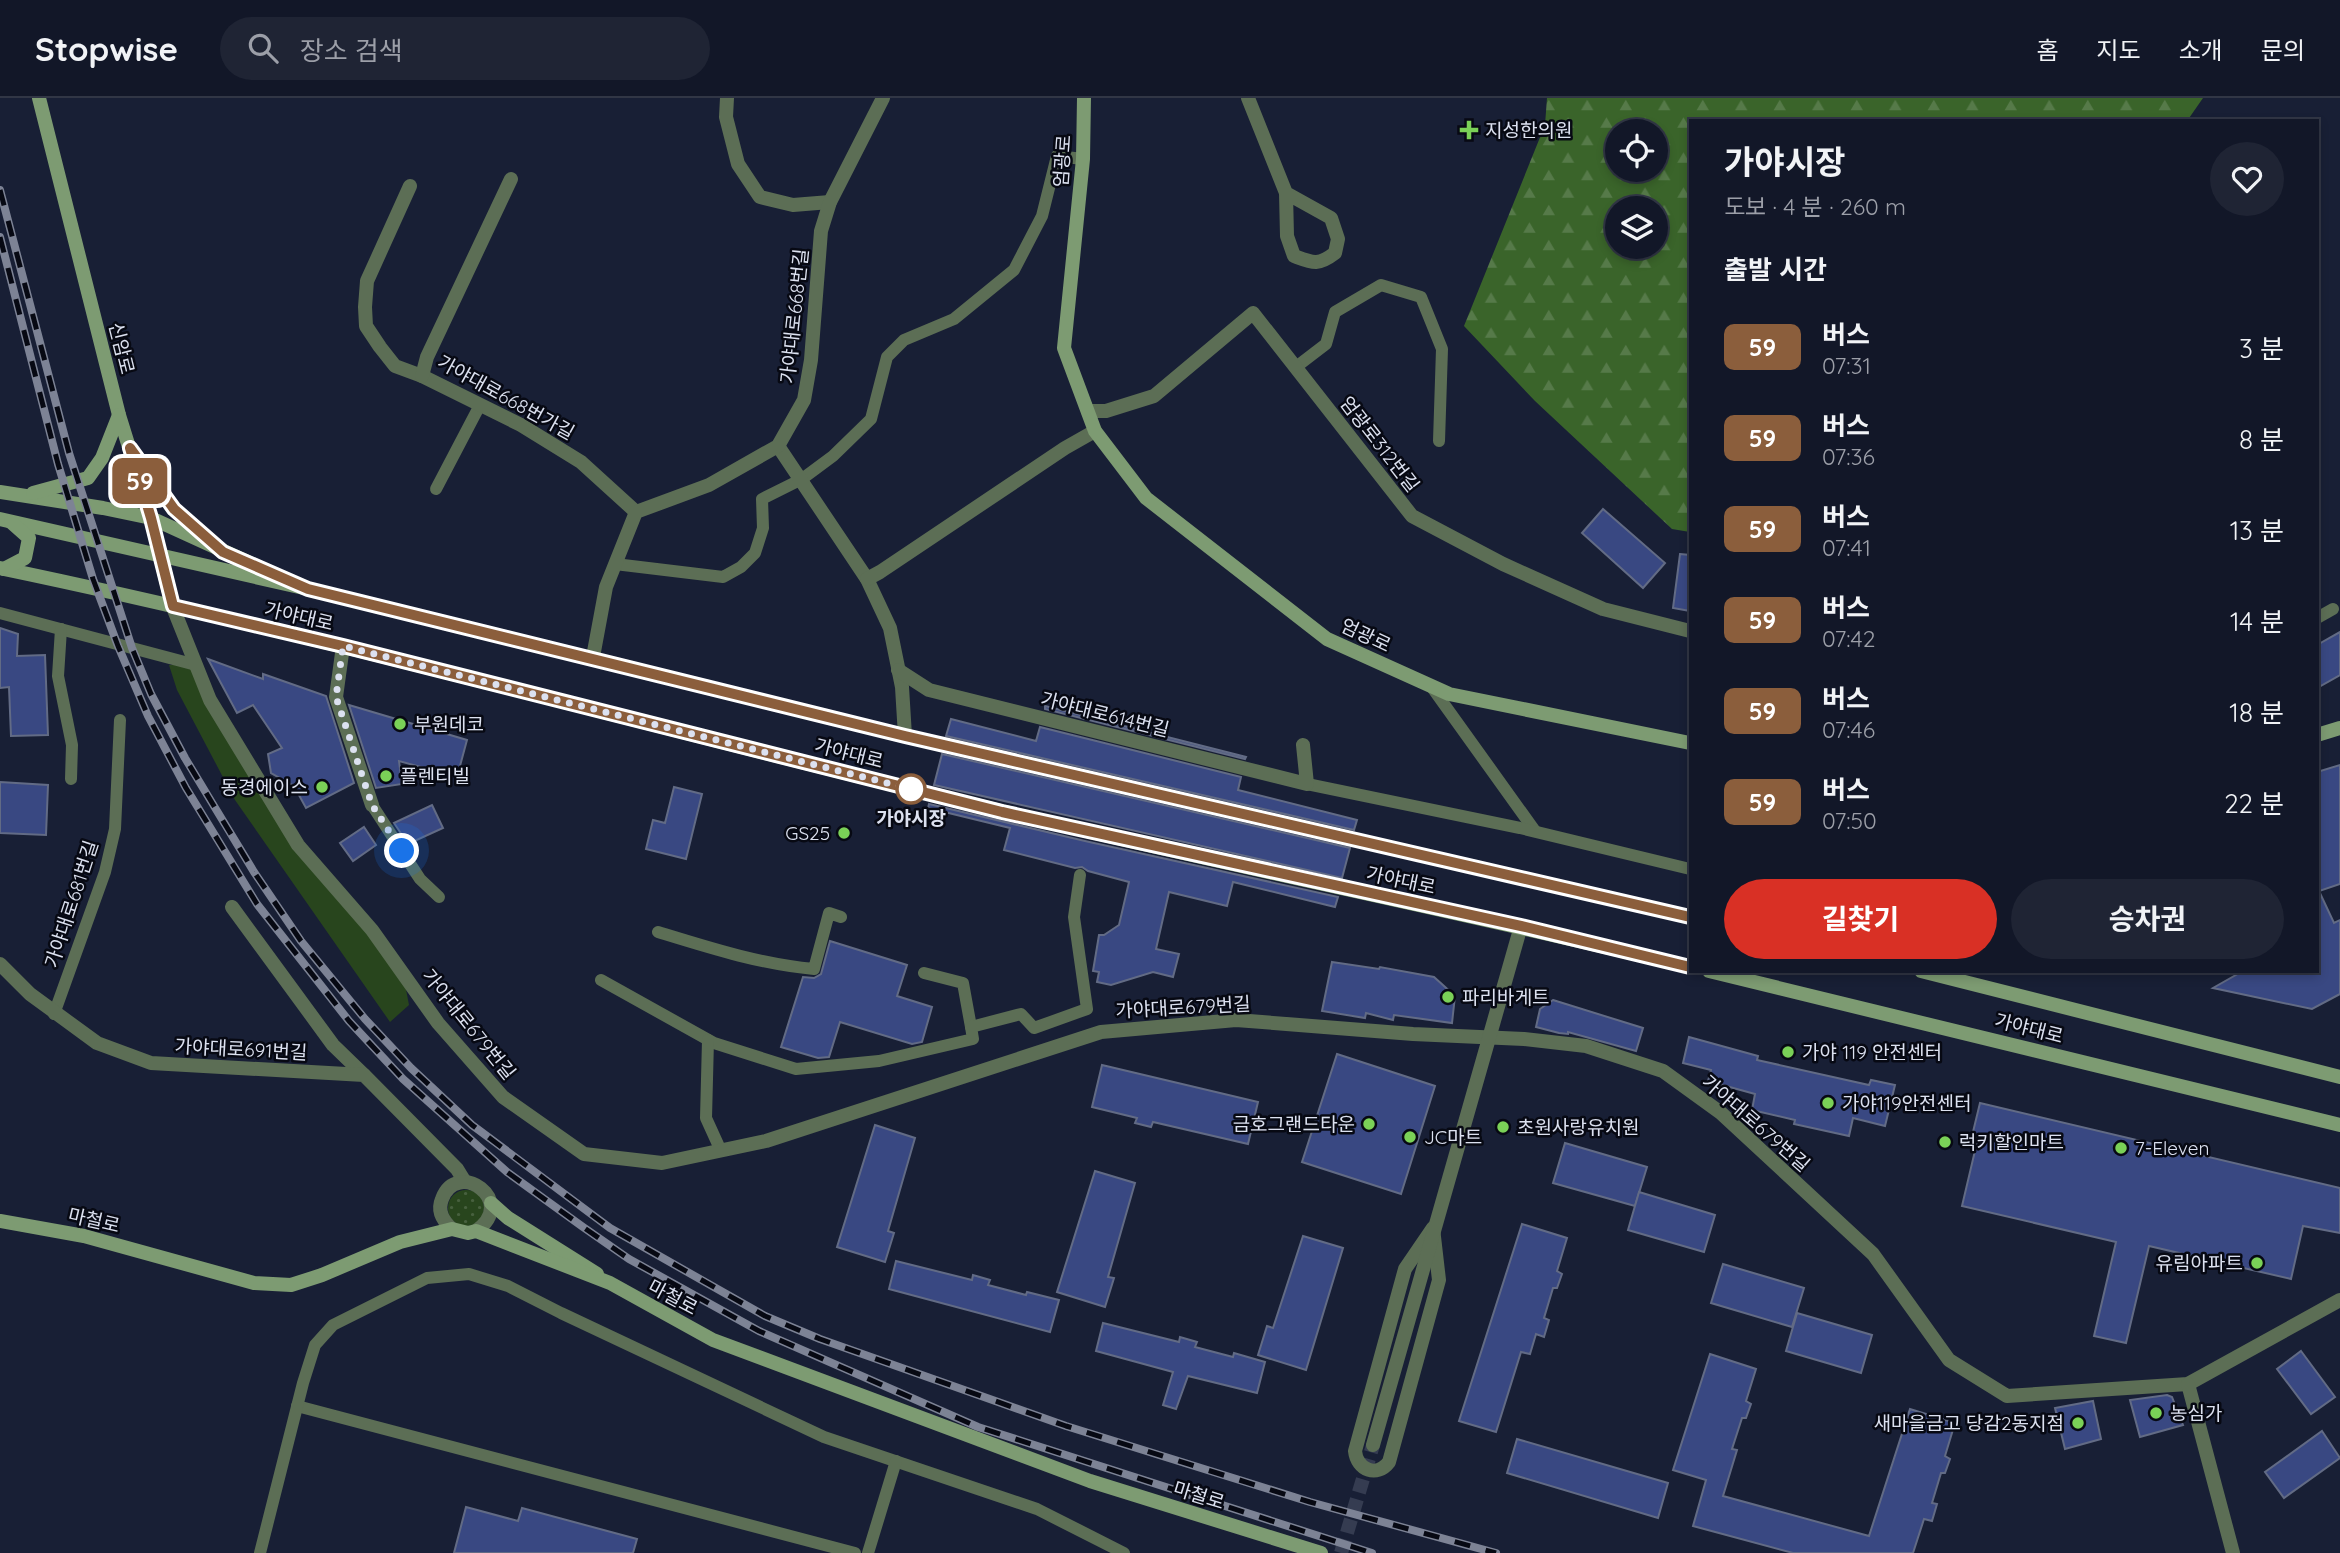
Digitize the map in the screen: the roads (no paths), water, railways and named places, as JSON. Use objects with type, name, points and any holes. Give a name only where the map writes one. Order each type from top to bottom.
[{"type":"main road","name":"신암로","points":[[39,98],[120,415],[151,518],[173,606]]},
{"type":"main road","name":"엄광로","points":[[1084,98],[1083,159],[1064,348],[1095,431],[1146,498],[1328,639],[1431,686],[1449,694],[1689,743]]},
{"type":"main road","points":[[7,493],[36,493],[88,478],[102,458],[120,415]]},
{"type":"main road","points":[[130,448],[174,509],[223,552]]},
{"type":"main road","points":[[7,493],[151,518],[308,589]]},
{"type":"main road","points":[[2,569],[25,558],[29,538],[5,520]]},
{"type":"main road","name":"가야대로","points":[[5,520],[593,657],[905,736],[1689,917]]},
{"type":"main road","name":"가야대로","points":[[2,569],[343,646],[1002,812],[1521,926],[1689,967]]},
{"type":"main road","points":[[2319,734],[2340,728]]},
{"type":"main road","name":"가야대로","points":[[1717,973],[2340,1125]]},
{"type":"main road","name":"가야대로","points":[[1929,973],[2340,1077]]},
{"type":"main road","points":[[491,1203],[509,1218],[610,1283]]},
{"type":"main road","name":"마철로","points":[[0,1221],[84,1236],[254,1283],[291,1285],[400,1242],[452,1229],[468,1233],[476,1231],[610,1283],[713,1340],[1090,1481],[1321,1553]]},
{"type":"street","points":[[727,98],[726,117],[738,164],[760,197],[793,205],[830,201]]},
{"type":"street","name":"가야대로668번길","points":[[778,446],[804,400],[811,360],[821,231],[830,201],[883,98]]},
{"type":"street","points":[[1248,98],[1286,193],[1287,236],[1294,256],[1313,263],[1326,260],[1335,253],[1338,239],[1331,218],[1286,193]]},
{"type":"street","name":"가야대로668번가길","points":[[511,179],[427,356],[422,376],[521,425],[581,461],[636,512]]},
{"type":"street","points":[[410,186],[367,281],[366,326],[395,366],[422,376]]},
{"type":"street","name":"엄광로312번길","points":[[1088,411],[1106,411],[1154,396],[1253,313],[1412,516],[1503,564],[1603,609],[1689,631]]},
{"type":"street","points":[[867,579],[1095,431]]},
{"type":"street","points":[[593,657],[607,587],[636,512],[709,485],[778,446],[867,579],[890,628],[898,670],[905,736]]},
{"type":"street","name":"가야대로679번길","points":[[173,606],[210,700],[298,845],[372,930],[438,1023],[503,1097],[584,1154],[662,1163],[766,1141],[1101,1031],[1236,1020],[1413,1034],[1491,1037],[1586,1046],[1663,1071],[1721,1113],[1873,1254],[1949,1360],[2007,1396],[2189,1384],[2340,1300]]},
{"type":"street","points":[[343,646],[336,697],[372,805]]},
{"type":"street","name":"가야대로614번길","points":[[898,670],[929,690],[1307,784]]},
{"type":"street","points":[[1303,744],[1307,784]]},
{"type":"street","points":[[232,908],[332,1045],[457,1169],[466,1182]]},
{"type":"street","points":[[1373,1445],[1521,926]]},
{"type":"street","name":"가야대로691번길","points":[[0,964],[54,1014],[97,1044],[151,1063],[364,1075]]},
{"type":"street","points":[[452,1229],[441,1215],[440,1206],[443,1197],[456,1184],[466,1182],[482,1188],[491,1203],[488,1219],[476,1231]]},
{"type":"street","points":[[1433,1228],[1439,1280],[1389,1462],[1384,1469],[1374,1472],[1362,1468],[1356,1461],[1355,1451],[1405,1269],[1433,1228]]},
{"type":"street","points":[[2189,1384],[2233,1553]]},
{"type":"lane","points":[[615,564],[723,577],[741,567],[755,553],[763,528],[762,499],[802,479],[833,456],[871,419],[887,357],[904,340],[954,319],[1014,270],[1042,216],[1057,156],[1083,159]]},
{"type":"lane","points":[[1296,367],[1326,344],[1335,312],[1381,285],[1421,296],[1442,349],[1439,441]]},
{"type":"lane","points":[[436,489],[480,405]]},
{"type":"lane","points":[[2319,617],[2333,609]]},
{"type":"lane","points":[[0,613],[196,664]]},
{"type":"lane","points":[[61,629],[58,676],[72,746],[71,779]]},
{"type":"lane","points":[[1431,686],[1535,831]]},
{"type":"lane","name":"가야대로681번길","points":[[54,1014],[105,872],[115,829],[120,720]]},
{"type":"lane","name":"가야대로614번길","points":[[1307,784],[1535,831],[1689,869]]},
{"type":"lane","points":[[372,805],[420,879],[439,897]]},
{"type":"lane","points":[[971,1027],[1021,1014],[1034,1028],[1087,1009],[1074,917],[1080,875]]},
{"type":"lane","points":[[658,932],[734,956],[814,969],[829,913],[841,917]]},
{"type":"lane","points":[[601,980],[708,1040],[796,1069],[878,1061],[972,1039],[963,983],[924,973]]},
{"type":"lane","points":[[708,1040],[706,1118],[721,1151]]},
{"type":"lane","points":[[260,1553],[315,1345],[333,1325],[426,1278],[469,1274],[508,1286],[824,1437],[1037,1509],[1124,1553]]},
{"type":"lane","points":[[297,1406],[855,1553]]},
{"type":"lane","points":[[868,1553],[896,1461]]},
{"type":"tunnel","points":[[1341,1553],[1373,1445]]},
{"type":"railway","points":[[0,190],[69,453],[132,648],[151,694],[185,758],[254,872],[301,941],[365,1019],[411,1068],[472,1125],[610,1228],[765,1316],[820,1339],[1066,1426],[1310,1502],[1496,1553]]},
{"type":"railway","points":[[0,237],[58,464],[93,579],[148,716],[186,788],[257,904],[349,1021],[403,1079],[507,1172],[583,1227],[629,1259],[759,1331],[978,1427],[1372,1553]]},
{"type":"place","name":"지성한의원","points":[[1469,130]]},
{"type":"place","name":"부원데코","points":[[400,724]]},
{"type":"place","name":"플렌티빌","points":[[386,776]]},
{"type":"place","name":"동경에이스","points":[[322,787]]},
{"type":"place","name":"가야시장","points":[[911,789]]},
{"type":"place","name":"GS25","points":[[844,833]]},
{"type":"place","name":"파리바게트","points":[[1448,997]]},
{"type":"place","name":"가야 119 안전센터","points":[[1788,1052]]},
{"type":"place","name":"가야119안전센터","points":[[1828,1103]]},
{"type":"place","name":"금호그랜드타운","points":[[1369,1124]]},
{"type":"place","name":"초원사랑유치원","points":[[1503,1127]]},
{"type":"place","name":"JC마트","points":[[1410,1137]]},
{"type":"place","name":"럭키할인마트","points":[[1945,1142]]},
{"type":"place","name":"7-Eleven","points":[[2121,1148]]},
{"type":"place","name":"유림아파트","points":[[2257,1263]]},
{"type":"place","name":"농심가","points":[[2156,1413]]},
{"type":"place","name":"새마을금고 당감2동지점","points":[[2078,1423]]}]
